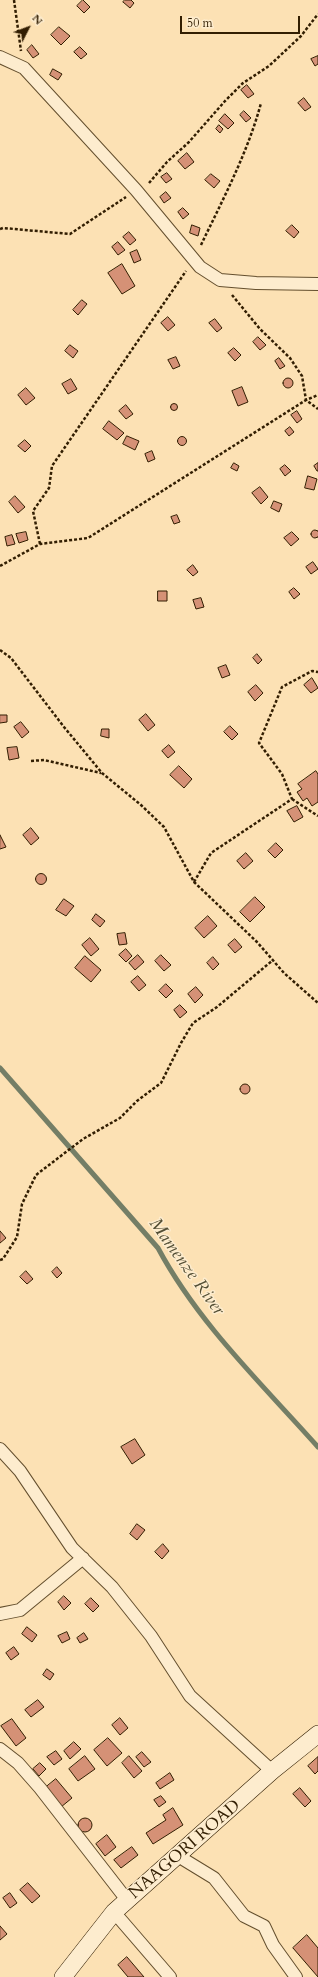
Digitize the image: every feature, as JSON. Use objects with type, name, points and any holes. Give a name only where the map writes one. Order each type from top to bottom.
[{"type":"street","points":[[0,57],[24,68],[136,190],[200,267],[220,280],[256,283],[318,284]]},
{"type":"street","points":[[0,1450],[20,1472],[72,1548],[112,1587],[151,1636],[190,1696],[272,1771]]},
{"type":"street","points":[[0,1614],[20,1610],[83,1558]]},
{"type":"street","name":"NAAGORI ROAD","points":[[63,1977],[114,1912],[272,1771],[318,1734]]},
{"type":"street","points":[[0,1748],[18,1763],[40,1788],[127,1900]]},
{"type":"street","points":[[178,1856],[214,1878],[244,1916],[264,1926],[273,1944],[296,1977]]},
{"type":"street","points":[[114,1912],[170,1977]]},
{"type":"path","points":[[14,0],[24,68]]},
{"type":"path","points":[[0,229],[70,234],[136,190],[147,185],[243,83],[269,66],[300,36],[318,14]]},
{"type":"path","points":[[40,544],[33,511],[49,488],[52,466],[194,260],[237,169],[257,120],[261,102]]},
{"type":"path","points":[[220,280],[260,329],[290,358],[302,376],[306,400],[318,409]]},
{"type":"path","points":[[0,566],[40,544],[88,538],[306,400],[318,394]]},
{"type":"path","points":[[0,650],[11,658],[64,727],[102,773],[141,805],[164,827],[194,882],[257,942],[284,973],[318,1003]]},
{"type":"path","points":[[318,672],[312,671],[282,687],[259,744],[282,774],[292,799],[318,816]]},
{"type":"path","points":[[32,761],[44,760],[102,773]]},
{"type":"path","points":[[194,882],[211,853],[292,799]]},
{"type":"path","points":[[0,1260],[3,1259],[17,1237],[22,1204],[36,1175],[83,1139],[120,1118],[136,1101],[161,1083],[193,1023],[217,1006],[273,960]]},
{"type":"building","points":[[83,0],[90,7],[84,13],[77,6]]},
{"type":"building","points":[[125,0],[131,0],[134,3],[130,8],[123,2]]},
{"type":"building","points":[[59,27],[70,36],[61,45],[51,35]]},
{"type":"building","points":[[32,45],[39,54],[33,58],[27,50]]},
{"type":"building","points":[[80,47],[87,54],[81,59],[74,52]]},
{"type":"building","points":[[318,56],[318,64],[315,66],[311,59]]},
{"type":"building","points":[[53,69],[62,74],[58,80],[50,75]]},
{"type":"building","points":[[247,85],[254,94],[248,98],[241,90]]},
{"type":"building","points":[[304,98],[311,107],[305,111],[298,103]]},
{"type":"building","points":[[244,111],[251,118],[246,122],[240,115]]},
{"type":"building","points":[[225,114],[234,123],[228,129],[219,121]]},
{"type":"building","points":[[219,125],[223,129],[220,133],[216,129]]},
{"type":"building","points":[[187,153],[194,162],[185,169],[178,161]]},
{"type":"building","points":[[167,173],[172,179],[166,183],[161,177]]},
{"type":"building","points":[[211,174],[220,181],[214,188],[205,180]]},
{"type":"building","points":[[166,192],[171,198],[164,203],[160,197]]},
{"type":"building","points":[[183,208],[189,214],[183,219],[178,212]]},
{"type":"building","points":[[192,225],[200,228],[198,236],[190,233]]},
{"type":"building","points":[[292,225],[299,232],[294,238],[286,231]]},
{"type":"building","points":[[129,232],[136,240],[130,245],[123,237]]},
{"type":"building","points":[[118,242],[125,250],[118,255],[112,247]]},
{"type":"building","points":[[137,250],[141,260],[134,263],[130,253]]},
{"type":"building","points":[[122,264],[135,286],[122,294],[108,273]]},
{"type":"building","points":[[82,300],[87,304],[78,315],[73,310]]},
{"type":"building","points":[[168,317],[175,325],[168,331],[161,323]]},
{"type":"building","points":[[215,319],[222,328],[217,332],[209,323]]},
{"type":"building","points":[[258,337],[266,345],[260,350],[253,342]]},
{"type":"building","points":[[70,345],[78,351],[73,358],[65,351]]},
{"type":"building","points":[[234,348],[241,355],[235,361],[228,353]]},
{"type":"building","points":[[176,357],[180,366],[173,369],[168,360]]},
{"type":"building","points":[[279,358],[285,366],[280,369],[275,361]]},
{"type":"building","points":[[286,378],[290,378],[292,379],[292,387],[286,388],[283,385],[283,381]]},
{"type":"building","points":[[71,379],[77,389],[68,394],[62,384]]},
{"type":"building","points":[[242,387],[248,402],[238,406],[232,391]]},
{"type":"building","points":[[26,388],[35,398],[26,405],[18,395]]},
{"type":"building","points":[[174,403],[177,404],[177,410],[174,411],[171,410],[170,407],[171,404]]},
{"type":"building","points":[[126,405],[133,414],[126,419],[119,411]]},
{"type":"building","points":[[297,411],[302,419],[297,423],[291,415]]},
{"type":"building","points":[[109,421],[124,433],[117,440],[103,429]]},
{"type":"building","points":[[290,427],[294,432],[289,436],[285,431]]},
{"type":"building","points":[[127,436],[139,441],[135,450],[123,444]]},
{"type":"building","points":[[182,436],[187,441],[182,446],[177,441]]},
{"type":"building","points":[[25,440],[31,446],[25,452],[18,446]]},
{"type":"building","points":[[152,451],[155,459],[148,462],[145,454]]},
{"type":"building","points":[[234,463],[239,466],[237,471],[231,468]]},
{"type":"building","points":[[318,463],[318,471],[317,471],[314,466]]},
{"type":"building","points":[[285,465],[291,471],[285,476],[280,469]]},
{"type":"building","points":[[308,476],[317,479],[314,490],[305,488]]},
{"type":"building","points":[[260,487],[268,497],[261,504],[252,493]]},
{"type":"building","points":[[15,496],[25,507],[18,513],[9,502]]},
{"type":"building","points":[[274,501],[282,504],[279,512],[271,508]]},
{"type":"building","points":[[177,515],[180,522],[174,524],[171,517]]},
{"type":"building","points":[[313,530],[317,530],[319,534],[317,538],[313,538],[311,536],[311,532]]},
{"type":"building","points":[[26,532],[28,540],[19,543],[16,534]]},
{"type":"building","points":[[292,532],[299,539],[291,546],[284,538]]},
{"type":"building","points":[[12,535],[15,544],[7,546],[5,537]]},
{"type":"building","points":[[313,562],[318,569],[311,574],[306,567]]},
{"type":"building","points":[[193,565],[198,572],[193,576],[187,570]]},
{"type":"building","points":[[294,588],[300,594],[294,599],[289,592]]},
{"type":"building","points":[[158,591],[167,591],[167,601],[158,601]]},
{"type":"building","points":[[201,598],[204,607],[196,609],[193,600]]},
{"type":"building","points":[[257,654],[262,660],[258,664],[253,658]]},
{"type":"building","points":[[226,665],[230,675],[222,678],[218,668]]},
{"type":"building","points":[[312,678],[318,688],[311,693],[304,685]]},
{"type":"building","points":[[256,685],[263,693],[255,701],[248,692]]},
{"type":"building","points":[[146,714],[155,725],[148,731],[139,720]]},
{"type":"building","points":[[0,715],[7,715],[7,722],[0,723]]},
{"type":"building","points":[[21,722],[29,732],[22,738],[14,727]]},
{"type":"building","points":[[230,726],[238,734],[232,740],[224,732]]},
{"type":"building","points":[[102,729],[109,729],[109,738],[101,736]]},
{"type":"building","points":[[169,745],[175,752],[168,758],[162,751]]},
{"type":"building","points":[[17,747],[19,758],[9,760],[7,748]]},
{"type":"building","points":[[179,766],[192,779],[184,788],[170,775]]},
{"type":"building","points":[[316,771],[318,774],[318,802],[312,806],[307,798],[303,801],[297,792],[302,789],[298,784]]},
{"type":"building","points":[[297,806],[303,817],[294,822],[287,811]]},
{"type":"building","points":[[31,828],[39,838],[31,845],[23,835]]},
{"type":"building","points":[[0,835],[6,847],[0,849]]},
{"type":"building","points":[[276,843],[283,850],[275,858],[268,851]]},
{"type":"building","points":[[246,853],[253,861],[244,869],[237,861]]},
{"type":"building","points":[[41,873],[45,875],[47,879],[45,883],[41,885],[37,883],[35,879],[37,875]]},
{"type":"building","points":[[255,897],[265,907],[250,922],[240,912]]},
{"type":"building","points":[[64,899],[74,906],[66,916],[56,910]]},
{"type":"building","points":[[96,914],[105,921],[100,927],[92,920]]},
{"type":"building","points":[[208,916],[217,926],[204,938],[195,928]]},
{"type":"building","points":[[125,933],[127,944],[119,945],[117,934]]},
{"type":"building","points":[[90,938],[99,949],[91,956],[82,945]]},
{"type":"building","points":[[235,939],[242,947],[235,953],[228,945]]},
{"type":"building","points":[[126,949],[132,956],[126,962],[119,955]]},
{"type":"building","points":[[138,955],[144,962],[135,970],[129,963]]},
{"type":"building","points":[[161,955],[171,965],[164,971],[155,961]]},
{"type":"building","points":[[85,956],[101,970],[91,982],[75,968]]},
{"type":"building","points":[[213,957],[219,964],[213,970],[207,963]]},
{"type":"building","points":[[138,976],[146,985],[139,991],[131,982]]},
{"type":"building","points":[[166,984],[173,991],[166,998],[159,991]]},
{"type":"building","points":[[196,987],[203,995],[195,1003],[188,994]]},
{"type":"building","points":[[180,1005],[187,1012],[180,1018],[174,1010]]},
{"type":"building","points":[[243,1084],[247,1084],[249,1085],[249,1093],[243,1094],[240,1091],[240,1087]]},
{"type":"building","points":[[0,1231],[6,1238],[0,1243]]},
{"type":"building","points":[[57,1267],[62,1273],[57,1278],[52,1272]]},
{"type":"building","points":[[26,1271],[33,1279],[27,1284],[20,1277]]},
{"type":"building","points":[[135,1439],[145,1455],[132,1464],[121,1447]]},
{"type":"building","points":[[137,1524],[145,1530],[137,1540],[130,1534]]},
{"type":"building","points":[[163,1544],[169,1551],[162,1559],[155,1552]]},
{"type":"building","points":[[64,1596],[71,1603],[64,1610],[58,1602]]},
{"type":"building","points":[[91,1598],[99,1606],[93,1612],[85,1604]]},
{"type":"building","points":[[27,1627],[37,1635],[32,1642],[22,1634]]},
{"type":"building","points":[[67,1632],[70,1639],[62,1643],[58,1636]]},
{"type":"building","points":[[84,1633],[88,1639],[80,1643],[77,1638]]},
{"type":"building","points":[[14,1647],[19,1654],[11,1660],[6,1653]]},
{"type":"building","points":[[47,1669],[54,1674],[50,1680],[43,1675]]},
{"type":"building","points":[[38,1700],[44,1707],[31,1717],[25,1710]]},
{"type":"building","points":[[120,1718],[128,1728],[120,1735],[112,1725]]},
{"type":"building","points":[[12,1719],[26,1738],[16,1746],[1,1726]]},
{"type":"building","points":[[108,1738],[122,1753],[107,1766],[94,1750]]},
{"type":"building","points":[[74,1742],[81,1749],[70,1759],[64,1751]]},
{"type":"building","points":[[56,1751],[62,1759],[54,1765],[47,1757]]},
{"type":"building","points":[[142,1752],[151,1762],[144,1767],[136,1757]]},
{"type":"building","points":[[85,1756],[95,1769],[78,1781],[69,1769]]},
{"type":"building","points":[[129,1756],[142,1771],[134,1778],[122,1763]]},
{"type":"building","points":[[318,1757],[318,1771],[315,1774],[308,1766]]},
{"type":"building","points":[[40,1763],[46,1769],[39,1776],[33,1769]]},
{"type":"building","points":[[170,1773],[174,1780],[160,1789],[156,1783]]},
{"type":"building","points":[[56,1779],[72,1798],[61,1807],[45,1788]]},
{"type":"building","points":[[300,1788],[311,1801],[305,1807],[293,1794]]},
{"type":"building","points":[[161,1796],[166,1802],[159,1807],[154,1800]]},
{"type":"building","points":[[173,1808],[183,1825],[153,1844],[146,1833],[166,1820],[163,1815]]},
{"type":"building","points":[[85,1818],[90,1820],[92,1825],[90,1830],[85,1832],[80,1830],[78,1825],[80,1820]]},
{"type":"building","points":[[107,1835],[116,1847],[105,1856],[96,1844]]},
{"type":"building","points":[[132,1847],[138,1855],[121,1868],[114,1860]]},
{"type":"building","points":[[28,1883],[40,1896],[32,1903],[20,1890]]},
{"type":"building","points":[[10,1893],[17,1903],[10,1908],[3,1898]]},
{"type":"building","points":[[0,1926],[7,1934],[0,1940]]},
{"type":"building","points":[[307,1935],[318,1948],[318,1977],[293,1948]]},
{"type":"building","points":[[127,1957],[144,1977],[128,1977],[118,1965]]},
{"type":"waterway","name":"Mamenze River","points":[[0,1068],[158,1248],[174,1276],[211,1327],[253,1376],[318,1447]]}]
